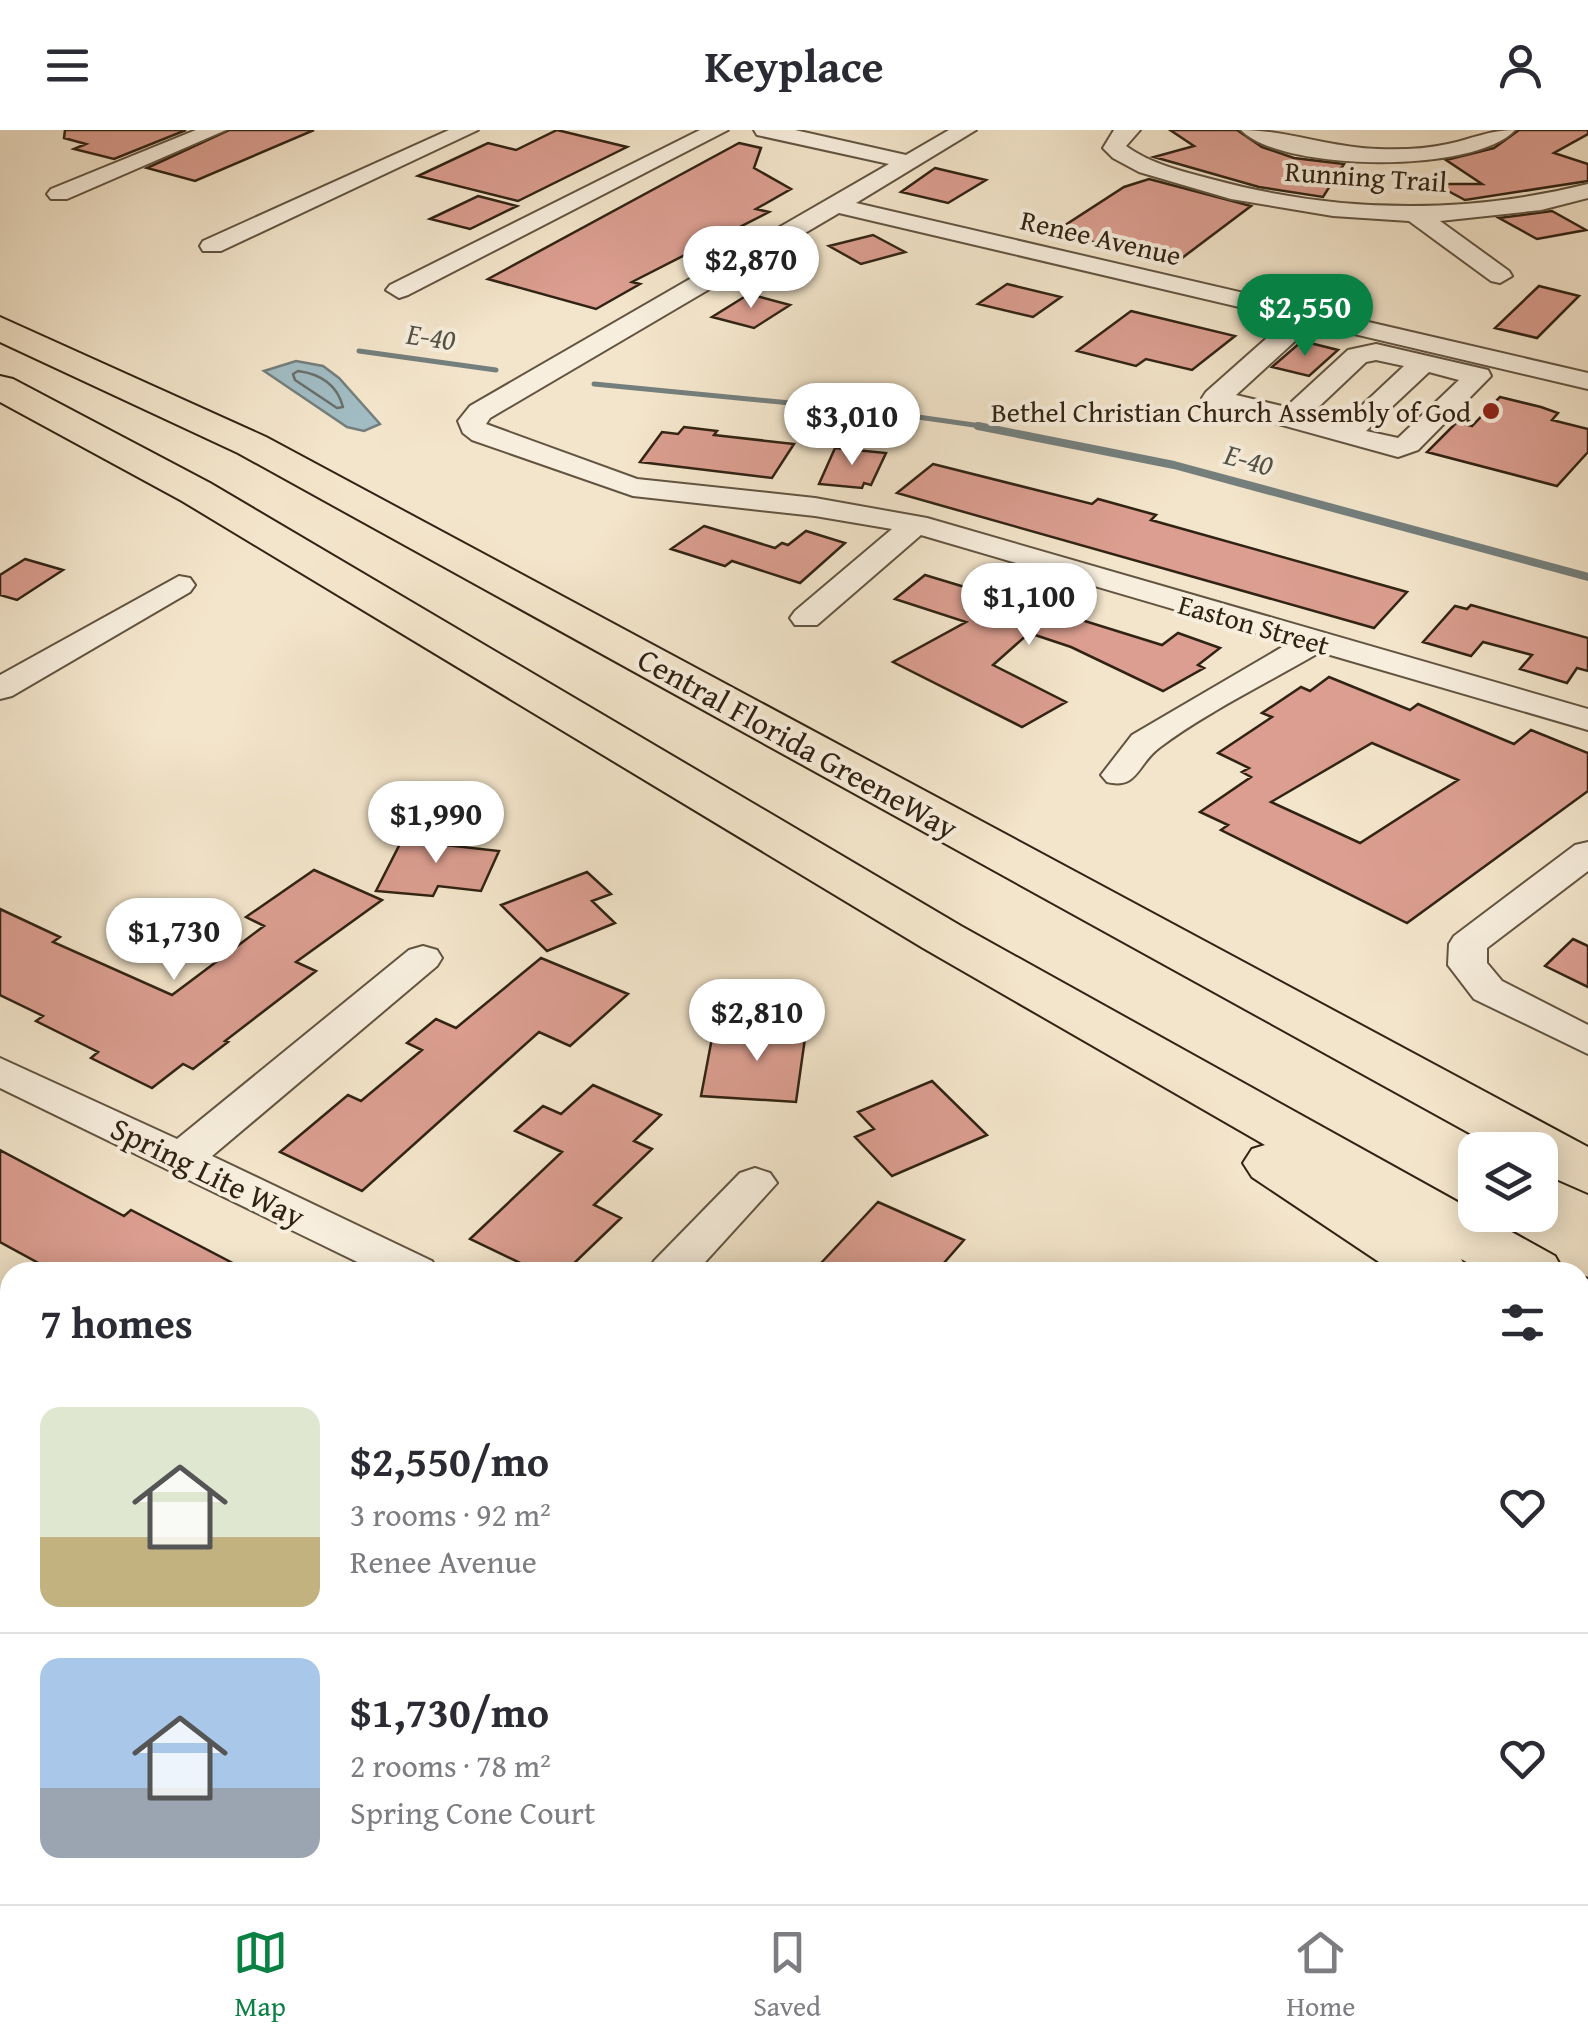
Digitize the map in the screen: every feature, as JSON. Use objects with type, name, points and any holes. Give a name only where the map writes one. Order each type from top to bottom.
[{"type":"highway","points":[[0,305],[133,363],[174,386],[252,445]]},
{"type":"highway","name":"Central Florida GreeneWay","points":[[0,328],[252,445],[1588,1172]]},
{"type":"highway","points":[[0,387],[196,492],[925,927],[1515,1262]]},
{"type":"highway","points":[[1174,1069],[1224,1131],[1423,1262]]},
{"type":"street","points":[[59,194],[215,130]]},
{"type":"street","points":[[212,246],[467,130]]},
{"type":"street","points":[[399,290],[717,130]]},
{"type":"street","points":[[765,130],[909,162]]},
{"type":"street","points":[[834,206],[966,130]]},
{"type":"street","name":"Running Trail","points":[[1129,130],[1113,142],[1119,152],[1192,181],[1307,205],[1414,213],[1558,201],[1588,192]]},
{"type":"street","points":[[1252,130],[1315,148],[1401,155],[1467,147],[1504,130]]},
{"type":"street","points":[[1558,201],[1588,218]]},
{"type":"street","name":"Renee Avenue","points":[[834,206],[1486,368],[1588,381]]},
{"type":"street","name":"Easton Street","points":[[834,206],[480,412],[472,421],[473,428],[633,487],[815,507],[916,524],[1588,720]]},
{"type":"street","points":[[1414,213],[1500,276]]},
{"type":"street","points":[[1286,335],[1216,398],[1398,448],[1408,444],[1486,368]]},
{"type":"street","points":[[1292,417],[1356,356],[1376,352],[1423,363],[1486,368],[1588,403]]},
{"type":"street","points":[[1346,435],[1423,363]]},
{"type":"street","points":[[806,618],[916,524]]},
{"type":"street","points":[[0,688],[179,585]]},
{"type":"street","points":[[1119,775],[1144,742],[1314,642]]},
{"type":"street","points":[[1588,853],[1468,944],[1466,965],[1488,990],[1588,1041]]},
{"type":"street","points":[[181,1158],[423,958]]},
{"type":"street","name":"Spring Lite Way","points":[[0,1071],[395,1262]]},
{"type":"street","points":[[680,1262],[755,1184]]},
{"type":"water","points":[[296,361],[323,366],[339,378],[380,424],[364,431],[347,427],[264,371]]},
{"type":"building","points":[[65,130],[186,130],[114,159],[74,149],[86,144],[64,138]]},
{"type":"building","points":[[229,130],[314,130],[195,181],[147,168]]},
{"type":"building","points":[[557,130],[627,147],[518,201],[418,176],[488,143],[516,150]]},
{"type":"building","points":[[1170,130],[1237,130],[1262,147],[1294,158],[1344,164],[1323,197],[1259,187],[1154,157],[1194,146]]},
{"type":"building","points":[[1519,130],[1588,130],[1588,134],[1554,153],[1588,164],[1588,181],[1465,200],[1435,184],[1482,184],[1446,160],[1494,148]]},
{"type":"building","points":[[739,143],[761,148],[754,168],[791,189],[756,209],[769,212],[632,282],[640,284],[596,309],[488,279]]},
{"type":"building","points":[[935,168],[986,180],[948,203],[901,192]]},
{"type":"building","points":[[1149,179],[1251,206],[1182,258],[1173,260],[1053,233],[1124,187]]},
{"type":"building","points":[[478,196],[517,206],[470,229],[430,219]]},
{"type":"building","points":[[1552,211],[1586,230],[1537,239],[1499,218]]},
{"type":"building","points":[[873,235],[905,252],[861,264],[829,246]]},
{"type":"building","points":[[1007,284],[1061,297],[1033,317],[978,304]]},
{"type":"building","points":[[1539,286],[1579,296],[1537,338],[1495,328]]},
{"type":"building","points":[[749,294],[790,305],[754,328],[712,317]]},
{"type":"building","points":[[1131,311],[1235,336],[1192,370],[1146,359],[1136,366],[1077,351]]},
{"type":"building","points":[[1302,341],[1338,350],[1309,376],[1272,367]]},
{"type":"building","points":[[1500,397],[1558,413],[1552,420],[1588,429],[1588,452],[1557,486],[1427,452],[1457,422],[1472,426]]},
{"type":"building","points":[[684,427],[717,431],[714,435],[794,444],[772,478],[640,462],[662,432],[678,434]]},
{"type":"building","points":[[835,448],[886,453],[871,485],[864,483],[862,488],[819,484]]},
{"type":"building","points":[[933,464],[1092,504],[1098,499],[1156,515],[1151,520],[1407,592],[1374,628],[897,493]]},
{"type":"building","points":[[704,526],[775,548],[782,543],[788,545],[806,531],[845,543],[800,583],[732,561],[725,566],[671,549]]},
{"type":"building","points":[[25,559],[63,570],[17,600],[0,595],[0,575]]},
{"type":"building","points":[[925,575],[1001,598],[1016,585],[1058,598],[1046,609],[1162,645],[1178,633],[1220,648],[1198,665],[1204,668],[1163,691],[1071,647],[1029,633],[993,665],[1066,702],[1022,727],[893,662],[966,622],[895,599]]},
{"type":"building","points":[[1471,605],[1588,638],[1588,671],[1577,668],[1567,683],[1520,669],[1532,655],[1483,642],[1471,656],[1423,642],[1455,606],[1467,609]]},
{"type":"building","points":[[1329,677],[1410,710],[1418,704],[1514,744],[1531,730],[1588,753],[1588,791],[1407,923],[1221,830],[1228,825],[1200,812],[1251,777],[1242,772],[1249,768],[1218,753],[1272,717],[1262,713],[1301,687],[1310,691]],"holes":[[[1372,743],[1458,780],[1360,843],[1271,802]]]},
{"type":"building","points":[[406,832],[449,836],[445,845],[499,851],[481,891],[438,886],[433,896],[376,891]]},
{"type":"building","points":[[314,870],[382,900],[296,962],[316,971],[193,1069],[183,1064],[152,1088],[91,1058],[98,1052],[36,1021],[43,1016],[0,995],[0,909],[60,937],[53,942],[172,995],[264,926],[246,917]]},
{"type":"building","points":[[587,872],[611,894],[592,901],[615,923],[547,951],[501,905]]},
{"type":"building","points":[[1573,939],[1588,946],[1588,987],[1545,966]]},
{"type":"building","points":[[541,958],[628,994],[570,1046],[539,1032],[362,1191],[280,1152],[348,1095],[361,1101],[422,1050],[407,1043],[436,1019],[456,1028]]},
{"type":"building","points":[[758,1022],[807,1024],[796,1102],[701,1096],[712,1038],[755,1040]]},
{"type":"building","points":[[932,1081],[987,1135],[892,1176],[855,1137],[874,1129],[858,1112]]},
{"type":"building","points":[[593,1085],[661,1115],[634,1141],[652,1149],[594,1205],[621,1218],[575,1262],[518,1262],[470,1239],[562,1152],[515,1131],[543,1106],[561,1114]]},
{"type":"building","points":[[0,1150],[124,1216],[131,1210],[231,1262],[37,1262],[0,1242]]},
{"type":"building","points":[[878,1202],[964,1240],[945,1262],[822,1262]]},
{"type":"waterway","name":"E-40","points":[[359,351],[496,370]]},
{"type":"waterway","name":"E-40","points":[[594,384],[883,412],[995,428]]},
{"type":"waterway","name":"E-40","points":[[978,426],[1174,465],[1588,577]]},
{"type":"place","name":"Bethel Christian Church Assembly of God","points":[[1491,411]]}]
